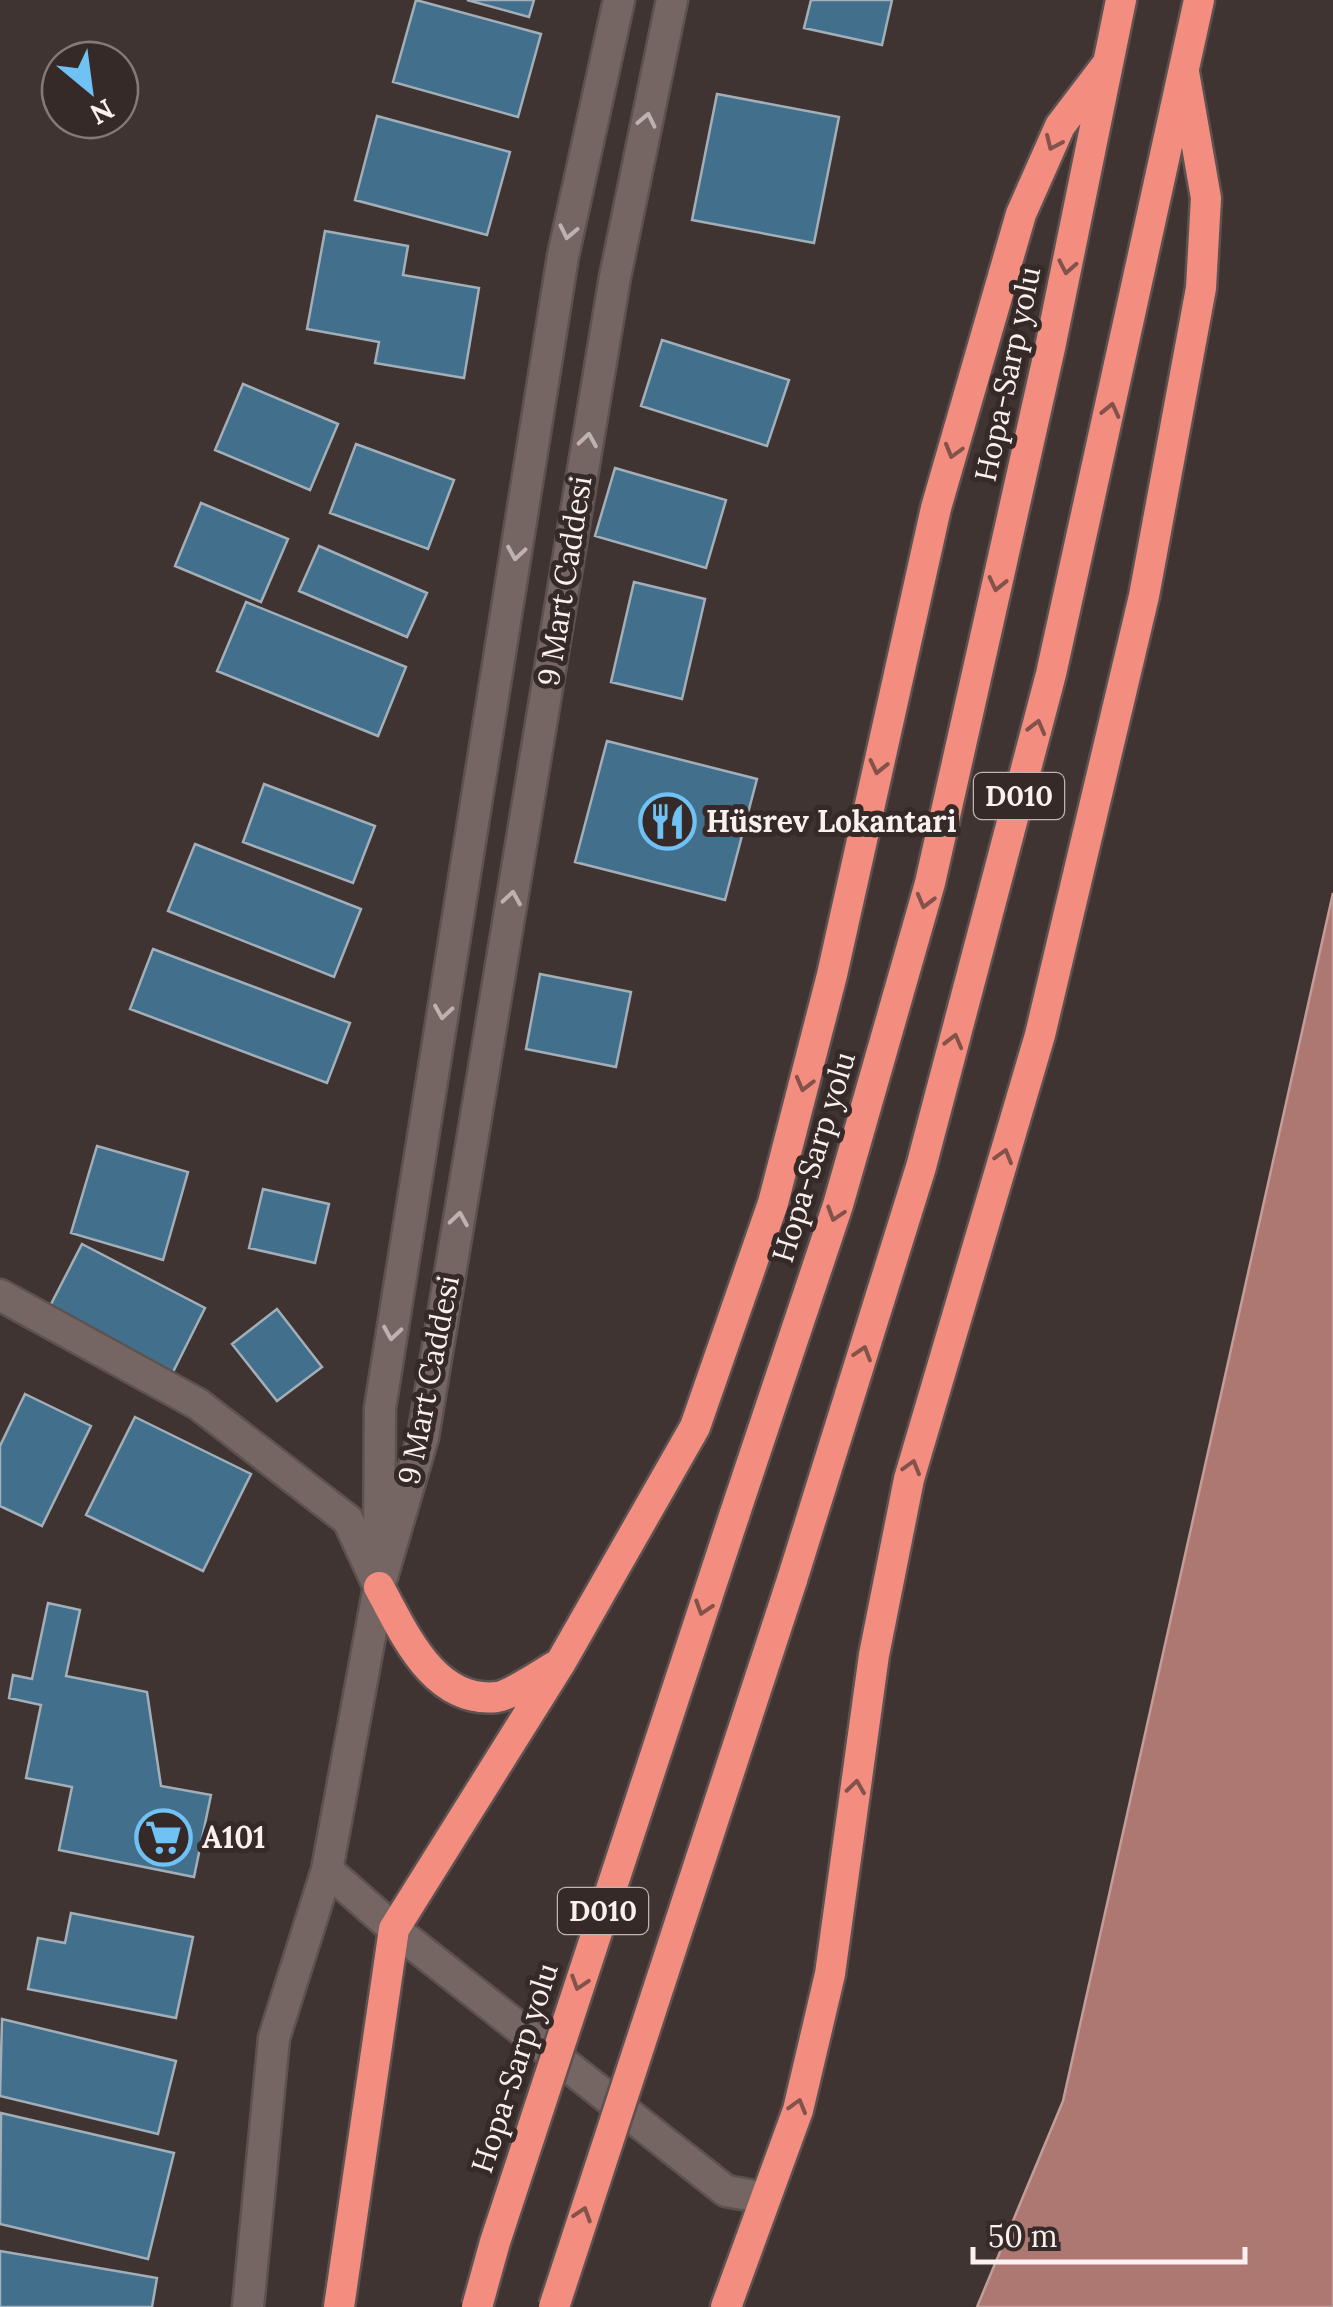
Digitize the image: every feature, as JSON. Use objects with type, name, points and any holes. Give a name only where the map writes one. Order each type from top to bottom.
[{"type":"highway","name":"Hopa-Sarp yolu","points":[[476,2307],[494,2242],[838,1205],[930,883],[1050,348],[1121,0]]},
{"type":"highway","name":"D010","points":[[554,2307],[792,1580],[922,1167],[1051,674],[1199,0]]},
{"type":"highway","points":[[339,2307],[394,1929],[562,1662],[695,1427],[773,1202],[832,975],[936,508],[1021,214],[1060,126],[1108,63]]},
{"type":"highway","points":[[726,2307],[798,2110],[830,1974],[874,1655],[909,1479],[1040,1034],[1144,596],[1202,288],[1206,198],[1184,72]]},
{"type":"highway","points":[[379,1587],[416,1653],[436,1676],[467,1693],[499,1697],[562,1662]]},
{"type":"main road","name":"9 Mart Caddesi","points":[[379,1587],[380,1408],[563,256],[619,0]]},
{"type":"main road","name":"9 Mart Caddesi","points":[[379,1587],[424,1437],[615,277],[672,0]]},
{"type":"main road","points":[[0,1295],[198,1404],[348,1520],[379,1587],[327,1870],[274,2038],[248,2307]]},
{"type":"main road","points":[[327,1870],[394,1929],[726,2191],[764,2198]]},
{"type":"shaded area","points":[[1333,893],[1333,2307],[977,2307],[1063,2101]]},
{"type":"building","points":[[416,0],[541,34],[518,117],[393,82]]},
{"type":"building","points":[[467,0],[534,0],[529,17]]},
{"type":"building","points":[[811,0],[892,0],[882,45],[804,28]]},
{"type":"building","points":[[717,94],[839,117],[814,243],[692,220]]},
{"type":"building","points":[[377,116],[510,152],[487,235],[355,200]]},
{"type":"building","points":[[325,231],[408,246],[403,275],[479,288],[464,378],[375,363],[379,342],[307,329]]},
{"type":"building","points":[[662,340],[789,380],[767,446],[641,406]]},
{"type":"building","points":[[243,384],[338,424],[310,490],[215,450]]},
{"type":"building","points":[[356,444],[454,480],[428,549],[330,513]]},
{"type":"building","points":[[615,468],[726,500],[706,568],[595,536]]},
{"type":"building","points":[[201,503],[288,539],[261,602],[175,566]]},
{"type":"building","points":[[319,546],[427,593],[407,637],[299,591]]},
{"type":"building","points":[[634,582],[705,599],[682,699],[611,682]]},
{"type":"building","points":[[246,602],[406,667],[378,736],[217,671]]},
{"type":"building","points":[[607,741],[757,779],[725,900],[575,862]]},
{"type":"building","points":[[264,784],[375,826],[353,883],[243,842]]},
{"type":"building","points":[[195,844],[361,909],[334,977],[168,911]]},
{"type":"building","points":[[153,949],[350,1023],[327,1083],[130,1009]]},
{"type":"building","points":[[540,974],[631,992],[616,1067],[526,1049]]},
{"type":"building","points":[[97,1146],[188,1172],[163,1260],[71,1233]]},
{"type":"building","points":[[263,1189],[329,1204],[315,1263],[249,1248]]},
{"type":"building","points":[[82,1244],[205,1308],[173,1372],[49,1308]]},
{"type":"building","points":[[277,1309],[322,1367],[277,1401],[232,1344]]},
{"type":"building","points":[[25,1394],[91,1426],[42,1526],[0,1506],[0,1446]]},
{"type":"building","points":[[135,1417],[251,1474],[203,1571],[86,1515]]},
{"type":"building","points":[[48,1603],[80,1610],[66,1676],[147,1692],[161,1786],[211,1795],[194,1877],[59,1850],[72,1787],[26,1778],[41,1705],[9,1698],[13,1675],[32,1679]]},
{"type":"building","points":[[71,1913],[193,1937],[176,2018],[28,1989],[38,1938],[65,1943]]},
{"type":"building","points":[[2,2019],[176,2061],[158,2134],[0,2096]]},
{"type":"building","points":[[1,2113],[174,2153],[148,2259],[0,2224]]},
{"type":"building","points":[[0,2251],[157,2278],[152,2307],[0,2307]]},
{"type":"place","name":"Hüsrev Lokantari","points":[[667,822]]},
{"type":"place","name":"A101","points":[[163,1838]]}]
